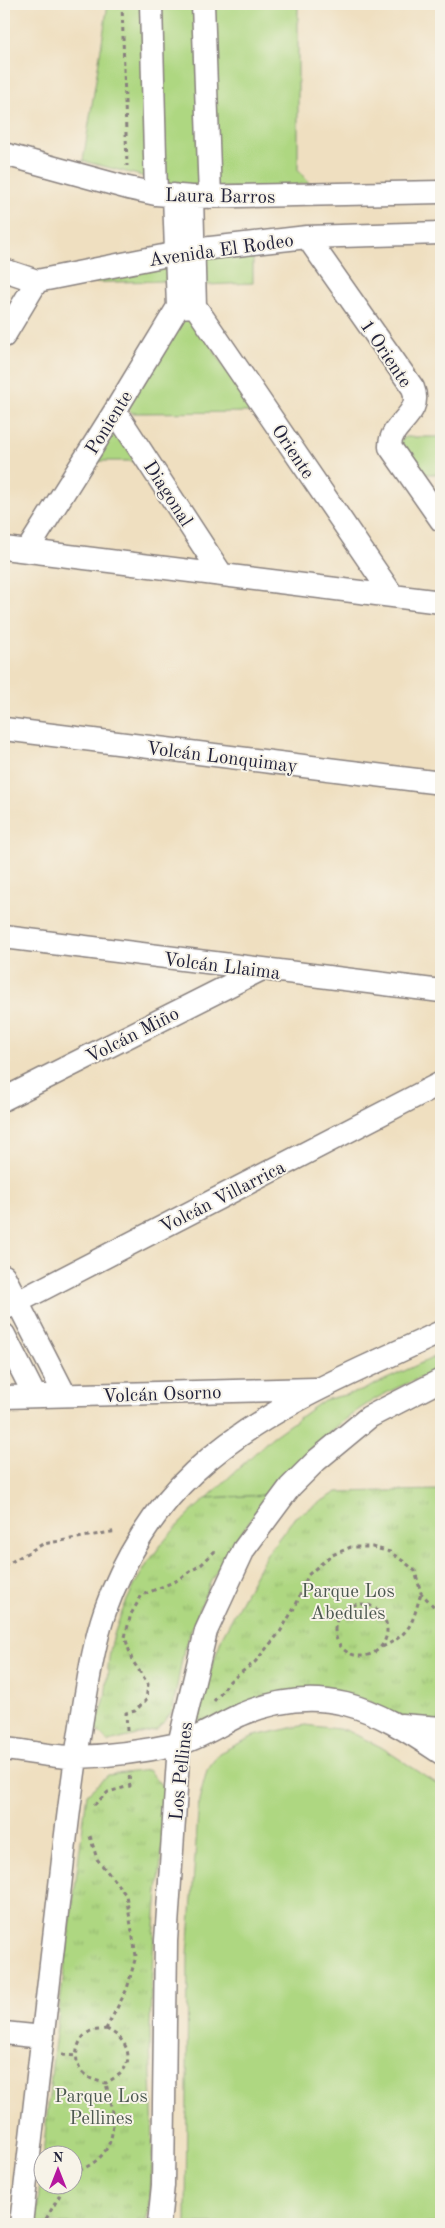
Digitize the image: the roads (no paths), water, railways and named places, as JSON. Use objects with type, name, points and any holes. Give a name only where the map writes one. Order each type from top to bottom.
[{"type":"street","points":[[151,4],[183,196],[186,306]]},
{"type":"street","points":[[183,196],[203,4]]},
{"type":"street","name":"Laura Barros","points":[[4,154],[128,188],[183,196],[441,192]]},
{"type":"street","name":"Avenida El Rodeo","points":[[4,270],[38,281],[185,251],[307,237],[441,233]]},
{"type":"street","name":"1 Oriente","points":[[307,237],[415,394],[414,406],[391,436],[390,447],[441,520]]},
{"type":"street","points":[[4,336],[38,281]]},
{"type":"street","name":"Poniente","points":[[27,551],[115,411],[186,306]]},
{"type":"street","name":"Oriente","points":[[186,306],[393,596]]},
{"type":"street","name":"Diagonal","points":[[115,411],[222,575]]},
{"type":"street","points":[[4,548],[441,602]]},
{"type":"street","name":"Volcán Lonquimay","points":[[4,729],[441,783]]},
{"type":"street","name":"Volcán Llaima","points":[[4,937],[441,991]]},
{"type":"street","name":"Volcán Miño","points":[[4,1099],[260,970]]},
{"type":"street","name":"Volcán Villarrica","points":[[10,1305],[441,1083]]},
{"type":"street","points":[[4,1276],[10,1305],[65,1396]]},
{"type":"street","points":[[22,2224],[75,1756],[89,1672],[105,1611],[131,1554],[148,1526],[192,1473],[245,1430],[320,1388],[441,1332]]},
{"type":"street","points":[[4,1335],[35,1396]]},
{"type":"street","name":"Los Pellines","points":[[159,2224],[163,2185],[166,1941],[179,1744],[206,1631],[244,1549],[290,1487],[317,1460],[369,1417],[438,1384]]},
{"type":"street","name":"Volcán Osorno","points":[[4,1397],[320,1388]]},
{"type":"street","points":[[4,1749],[75,1756],[127,1752],[179,1744],[240,1715],[273,1703],[302,1700],[333,1700],[358,1706],[400,1725],[441,1752]]},
{"type":"street","points":[[400,1725],[441,1728]]},
{"type":"street","points":[[4,2033],[43,2037]]},
{"type":"park label","name":"Parque Los Abedules","points":[[348,1601]]},
{"type":"park label","name":"Parque Los Pellines","points":[[101,2106]]}]
